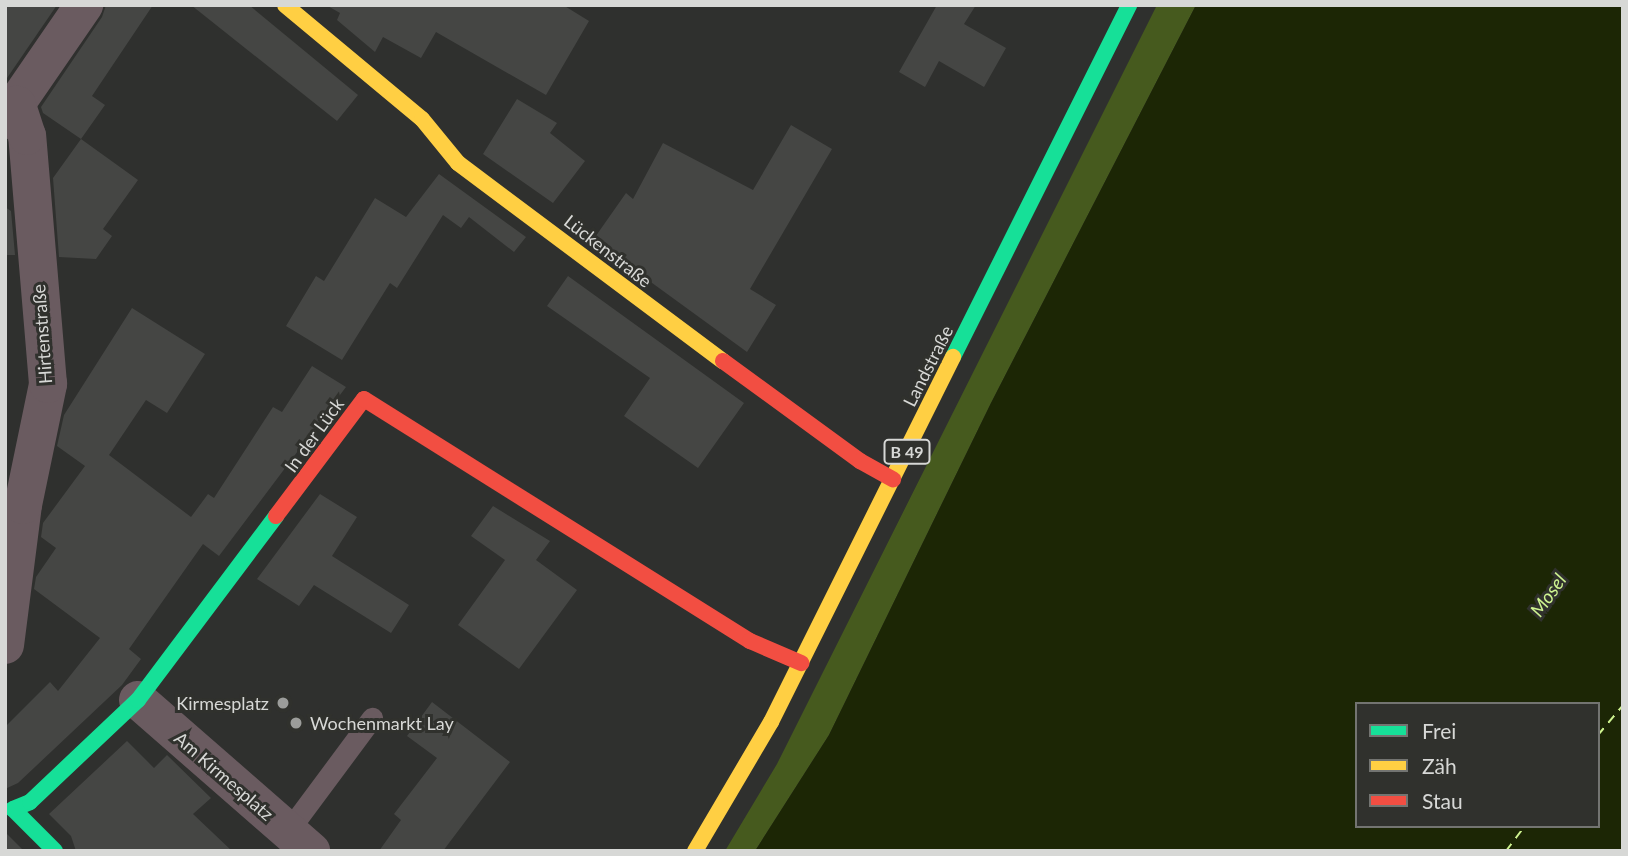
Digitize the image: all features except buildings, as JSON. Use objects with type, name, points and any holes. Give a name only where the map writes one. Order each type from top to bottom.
[{"type":"street","points":[[11,112],[84,5]]},
{"type":"street","name":"Lückenstraße","points":[[285,5],[422,119],[458,163],[541,221],[558,241],[860,461],[893,479]]},
{"type":"street","name":"Landstraße","points":[[695,851],[742,775],[801,663],[1129,5]]},
{"type":"street","name":"Hirtenstraße","points":[[5,645],[23,505],[48,384],[27,136],[11,112]]},
{"type":"street","name":"In der Lück","points":[[8,811],[30,802],[138,700],[363,399],[750,640],[801,663]]},
{"type":"street","name":"Am Kirmesplatz","points":[[138,700],[300,841]]},
{"type":"street","points":[[8,811],[55,851]]},
{"type":"lane","points":[[300,841],[372,718]]},
{"type":"green space","points":[[1157,5],[1196,5],[991,403],[829,735],[755,851],[725,851],[777,764]]},
{"type":"water","name":"Mosel","points":[[1196,5],[1623,5],[1623,851],[755,851],[829,735],[991,403]]},
{"type":"ferry route","points":[[1600,733],[1623,705]]},
{"type":"ferry route","points":[[1506,851],[1523,828]]},
{"type":"traffic: fast","points":[[953,357],[1129,5]]},
{"type":"traffic: fast","points":[[55,851],[13,809],[30,802],[138,700],[276,516]]},
{"type":"traffic: slow","points":[[285,5],[422,119],[458,163],[723,361]]},
{"type":"traffic: slow","points":[[695,851],[771,722],[953,357]]},
{"type":"traffic: jam","points":[[723,361],[860,461],[893,479]]},
{"type":"traffic: jam","points":[[276,516],[364,399],[750,641],[801,663]]},
{"type":"place","name":"Kirmesplatz","points":[[283,703]]},
{"type":"place","name":"Wochenmarkt Lay","points":[[296,723]]}]
